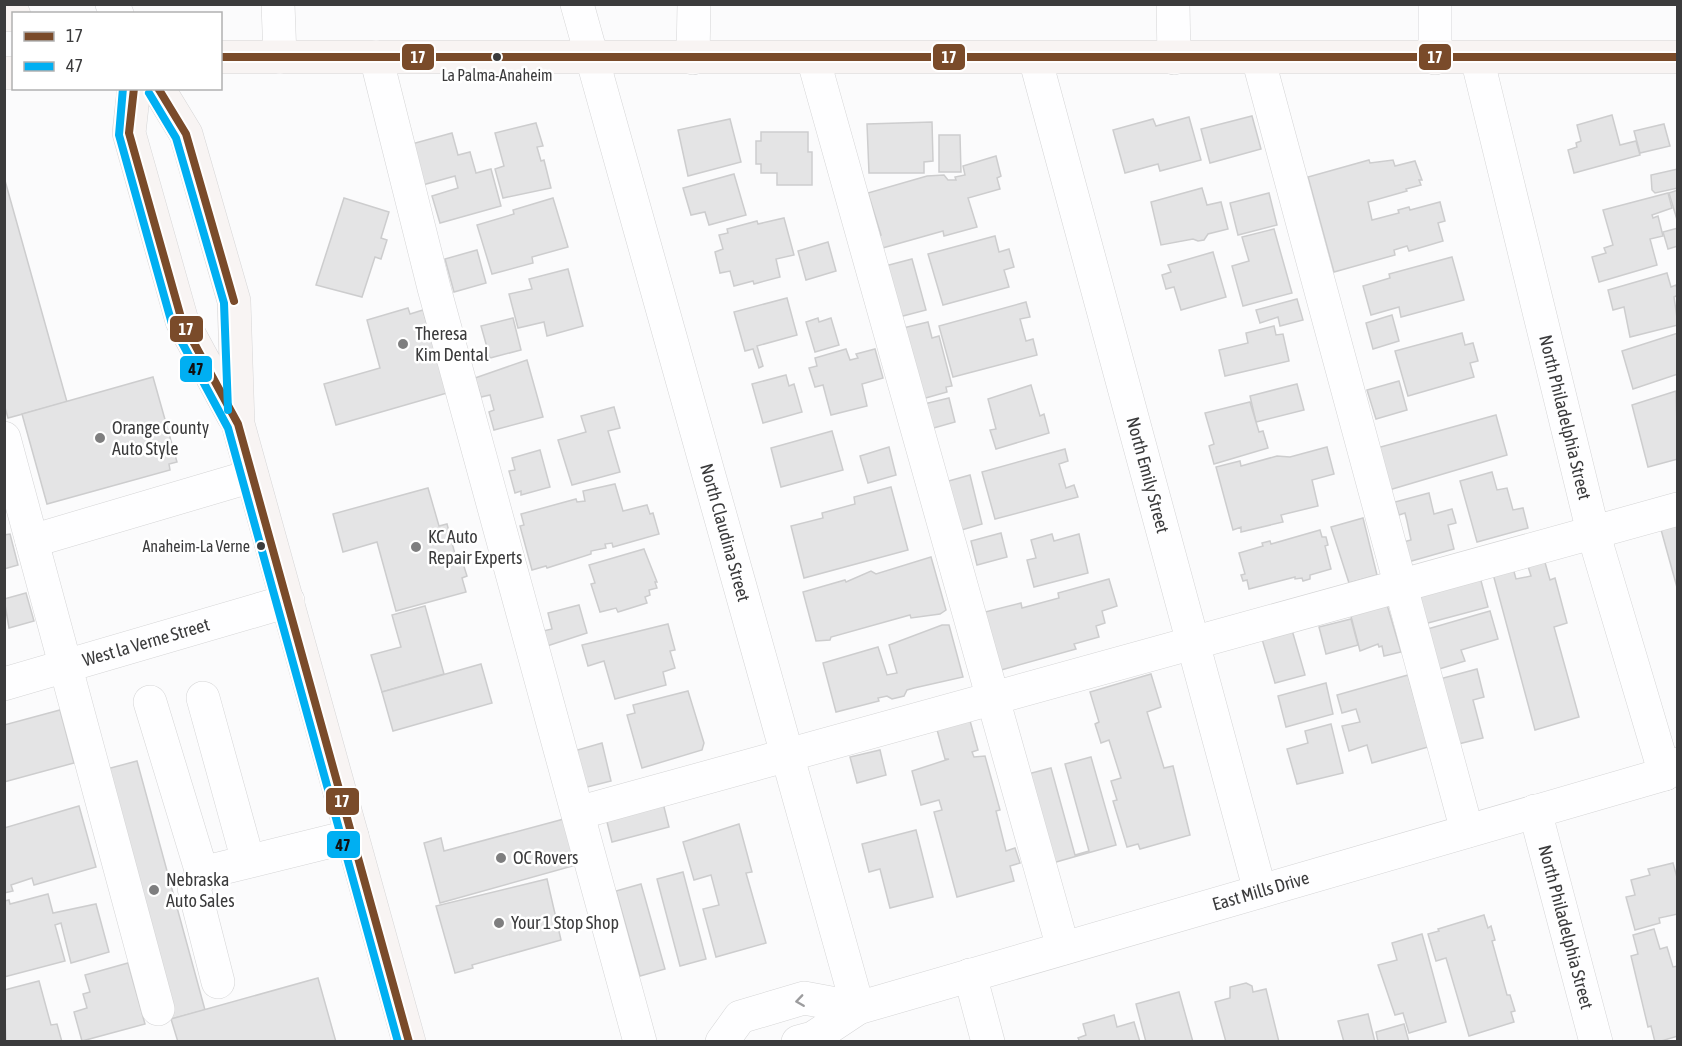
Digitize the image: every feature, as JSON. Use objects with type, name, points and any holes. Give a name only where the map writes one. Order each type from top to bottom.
[{"type":"main road","points":[[222,57],[1677,57]]},
{"type":"main road","points":[[134,90],[129,133],[182,321],[238,424]]},
{"type":"main road","points":[[159,90],[186,134],[234,301],[238,424],[409,1041]]},
{"type":"street","points":[[278,4],[280,57]]},
{"type":"street","name":"North Claudina Street","points":[[577,4],[590,58],[858,1008]]},
{"type":"street","points":[[693,58],[694,4]]},
{"type":"street","points":[[1173,4],[1174,58]]},
{"type":"street","points":[[1435,58],[1436,4]]},
{"type":"street","points":[[376,57],[434,288],[640,1041]]},
{"type":"street","points":[[813,58],[991,699],[1063,948]]},
{"type":"street","name":"North Emily Street","points":[[1035,58],[1260,891]]},
{"type":"street","points":[[1258,58],[1467,831]]},
{"type":"street","name":"North Philadelphia Street","points":[[1477,58],[1593,532],[1673,772]]},
{"type":"street","points":[[4,438],[158,1009]]},
{"type":"street","points":[[32,541],[252,476]]},
{"type":"street","points":[[578,813],[1677,509]]},
{"type":"street","name":"West la Verne Street","points":[[4,684],[288,601]]},
{"type":"street","points":[[203,698],[248,861]]},
{"type":"street","points":[[150,702],[202,873],[194,888],[218,982]]},
{"type":"street","name":"East Mills Drive","points":[[798,1041],[813,1038],[858,1008],[1673,772]]},
{"type":"street","name":"North Philadelphia Street","points":[[1535,811],[1596,1041]]},
{"type":"street","points":[[202,873],[352,836]]},
{"type":"street","points":[[970,975],[988,1041]]},
{"type":"street","name":"East Mills Drive","points":[[722,1041],[740,1017],[804,998],[858,1008]]},
{"type":"building","points":[[1612,115],[1620,145],[1636,141],[1640,155],[1574,173],[1568,150],[1577,147],[1576,143],[1581,141],[1577,125]]},
{"type":"building","points":[[1252,116],[1261,149],[1210,163],[1201,129]]},
{"type":"building","points":[[1189,117],[1201,160],[1160,171],[1158,164],[1125,173],[1113,130],[1153,119],[1156,126]]},
{"type":"building","points":[[730,119],[741,162],[688,176],[678,130]]},
{"type":"building","points":[[932,122],[933,161],[924,162],[924,173],[869,173],[867,124]]},
{"type":"building","points":[[536,123],[543,146],[537,147],[541,161],[544,160],[551,188],[503,198],[495,169],[504,166],[495,133]]},
{"type":"building","points":[[1664,124],[1670,146],[1640,153],[1634,131]]},
{"type":"building","points":[[761,132],[808,132],[808,152],[812,152],[812,185],[777,185],[777,173],[761,173],[761,164],[756,164],[756,141],[761,141]]},
{"type":"building","points":[[452,133],[458,155],[470,152],[476,173],[491,169],[501,206],[440,223],[432,196],[458,188],[455,176],[419,186],[408,145]]},
{"type":"building","points":[[939,135],[960,135],[961,172],[939,172]]},
{"type":"building","points":[[996,156],[1001,176],[997,178],[1000,189],[968,198],[977,227],[944,236],[943,231],[879,249],[876,237],[881,235],[868,193],[927,176],[944,175],[948,180],[956,180],[955,177],[965,175],[963,166]]},
{"type":"building","points":[[1369,160],[1370,163],[1393,160],[1395,166],[1415,161],[1422,180],[1419,180],[1421,185],[1406,189],[1407,191],[1368,202],[1372,220],[1399,213],[1398,210],[1409,207],[1410,210],[1440,202],[1445,221],[1438,223],[1443,241],[1409,251],[1407,246],[1394,250],[1395,255],[1334,272],[1308,177]]},
{"type":"building","points":[[1678,169],[1678,188],[1655,193],[1652,190],[1651,175]]},
{"type":"building","points":[[734,174],[746,215],[709,225],[705,212],[691,215],[683,188]]},
{"type":"building","points":[[4,177],[67,402],[8,418],[4,404]]},
{"type":"building","points":[[1202,188],[1207,205],[1221,202],[1228,229],[1208,234],[1204,240],[1193,239],[1161,245],[1151,202]]},
{"type":"building","points":[[1678,190],[1678,223],[1669,193]]},
{"type":"building","points":[[1269,193],[1277,225],[1238,235],[1230,203]]},
{"type":"building","points":[[1668,193],[1672,208],[1652,215],[1653,218],[1658,216],[1663,236],[1650,239],[1657,265],[1599,282],[1592,257],[1606,253],[1604,248],[1613,245],[1603,210]]},
{"type":"building","points":[[344,198],[389,212],[381,238],[387,240],[381,259],[375,257],[362,297],[316,285]]},
{"type":"building","points":[[553,198],[568,247],[532,257],[533,263],[492,274],[477,225],[514,214],[513,210]]},
{"type":"building","points":[[784,218],[794,255],[776,259],[780,277],[754,284],[753,281],[734,286],[730,271],[720,273],[715,252],[723,249],[719,235],[728,233],[727,229],[757,221],[758,224]]},
{"type":"building","points":[[1678,228],[1678,246],[1668,249],[1663,232]]},
{"type":"building","points":[[1274,229],[1292,293],[1243,306],[1232,266],[1249,261],[1242,237]]},
{"type":"building","points":[[995,236],[999,252],[1009,249],[1014,267],[1004,270],[1009,287],[943,305],[928,254]]},
{"type":"building","points":[[828,242],[836,271],[806,280],[798,251]]},
{"type":"building","points":[[477,250],[486,283],[454,292],[445,259]]},
{"type":"building","points":[[1213,252],[1226,297],[1181,310],[1174,287],[1166,289],[1162,275],[1171,272],[1168,265]]},
{"type":"building","points":[[1452,257],[1464,300],[1401,317],[1399,307],[1371,315],[1363,286],[1390,278],[1389,274]]},
{"type":"building","points":[[912,259],[926,310],[899,317],[885,266]]},
{"type":"building","points":[[568,269],[583,326],[547,336],[544,322],[518,328],[509,294],[532,289],[529,279]]},
{"type":"building","points":[[1667,273],[1671,287],[1676,285],[1678,292],[1678,295],[1674,297],[1678,325],[1630,337],[1624,307],[1613,310],[1608,290]]},
{"type":"building","points":[[787,298],[797,335],[757,346],[763,366],[759,368],[753,349],[745,351],[734,312]]},
{"type":"building","points":[[1297,299],[1303,320],[1280,326],[1278,317],[1260,323],[1256,310]]},
{"type":"building","points":[[1026,302],[1030,317],[1020,319],[1026,341],[1033,339],[1037,355],[953,377],[939,326]]},
{"type":"building","name":"Theresa Kim Dental","points":[[408,308],[410,314],[423,310],[447,393],[336,425],[324,384],[380,368],[367,320]]},
{"type":"building","points":[[1392,315],[1399,341],[1373,349],[1366,323]]},
{"type":"building","points":[[513,318],[521,350],[490,358],[481,326]]},
{"type":"building","points":[[818,318],[819,322],[831,318],[839,345],[815,352],[806,322]]},
{"type":"building","points":[[928,322],[932,338],[939,336],[952,386],[946,387],[947,392],[922,399],[903,328]]},
{"type":"building","points":[[1274,326],[1276,335],[1283,334],[1289,361],[1225,376],[1219,350],[1248,343],[1246,333]]},
{"type":"building","points":[[1462,333],[1465,345],[1473,343],[1478,361],[1470,363],[1474,377],[1408,396],[1395,351]]},
{"type":"building","points":[[1678,333],[1678,374],[1633,389],[1622,351]]},
{"type":"building","points":[[846,349],[850,360],[858,358],[856,354],[875,349],[883,378],[862,384],[867,406],[831,415],[823,385],[815,387],[809,368],[817,366],[815,358]]},
{"type":"building","points":[[527,360],[543,417],[494,430],[489,412],[494,410],[490,395],[481,397],[475,378]]},
{"type":"building","points":[[786,375],[789,386],[794,384],[802,412],[763,423],[752,384]]},
{"type":"building","name":"Orange County Auto Style","points":[[153,377],[177,462],[169,464],[170,470],[47,504],[22,414]]},
{"type":"building","points":[[1399,381],[1407,410],[1376,419],[1367,390]]},
{"type":"building","points":[[1297,384],[1304,410],[1256,422],[1250,396]]},
{"type":"building","points":[[1031,385],[1040,416],[1044,414],[1049,433],[996,449],[990,430],[996,429],[988,399]]},
{"type":"building","points":[[1676,391],[1678,459],[1648,467],[1632,405]]},
{"type":"building","points":[[949,398],[955,422],[930,429],[924,404]]},
{"type":"building","points":[[1250,402],[1259,432],[1263,431],[1268,448],[1214,464],[1209,446],[1214,444],[1205,413]]},
{"type":"building","points":[[614,407],[620,428],[608,431],[620,472],[572,485],[558,440],[586,432],[581,416]]},
{"type":"building","points":[[1496,415],[1507,455],[1389,490],[1377,448]]},
{"type":"building","points":[[832,431],[843,470],[781,487],[771,448]]},
{"type":"building","points":[[889,447],[896,475],[868,483],[860,456]]},
{"type":"building","points":[[1327,447],[1334,474],[1312,480],[1318,506],[1281,515],[1283,522],[1241,532],[1241,527],[1233,530],[1216,467],[1240,461],[1241,466],[1277,456],[1290,457]]},
{"type":"building","points":[[1065,449],[1068,461],[1059,464],[1066,488],[1074,485],[1078,497],[995,519],[982,472]]},
{"type":"building","points":[[540,450],[550,487],[521,495],[521,491],[515,493],[509,471],[515,470],[512,458]]},
{"type":"building","points":[[1492,472],[1497,490],[1507,488],[1513,510],[1523,508],[1528,528],[1477,542],[1460,481]]},
{"type":"building","points":[[970,475],[982,524],[958,531],[945,482]]},
{"type":"building","points":[[615,484],[623,511],[647,505],[650,514],[653,513],[659,534],[613,547],[612,543],[605,544],[606,548],[591,551],[591,554],[547,568],[546,566],[532,570],[520,526],[524,525],[521,514],[576,499],[577,502],[585,501],[583,491]]},
{"type":"building","points":[[891,487],[908,550],[804,578],[791,526],[823,518],[822,513],[855,504],[854,497]]},
{"type":"building","name":"KC Auto Repair Experts","points":[[428,488],[439,526],[447,524],[456,558],[461,557],[467,576],[462,578],[466,592],[396,611],[377,542],[343,552],[333,514]]},
{"type":"building","points":[[1429,493],[1434,514],[1452,509],[1456,523],[1448,525],[1454,549],[1408,562],[1403,542],[1411,540],[1407,521],[1405,513],[1399,515],[1395,502]]},
{"type":"building","points":[[1363,518],[1377,575],[1349,583],[1331,527]]},
{"type":"building","points":[[1678,521],[1678,591],[1660,526]]},
{"type":"building","points":[[1320,530],[1322,537],[1326,537],[1328,545],[1325,546],[1331,569],[1310,575],[1310,579],[1303,581],[1302,578],[1295,579],[1295,577],[1249,589],[1247,580],[1243,581],[1241,575],[1245,574],[1239,553],[1263,546],[1262,543],[1270,541],[1271,544]]},
{"type":"building","points":[[1001,533],[1007,557],[977,565],[971,541]]},
{"type":"building","points":[[10,534],[18,565],[4,569],[4,535]]},
{"type":"building","points":[[1052,534],[1054,541],[1079,534],[1088,573],[1034,587],[1027,560],[1036,558],[1031,540]]},
{"type":"building","points":[[644,549],[657,582],[655,582],[657,588],[649,590],[650,595],[645,597],[647,603],[618,612],[616,608],[600,612],[591,584],[595,583],[589,565]]},
{"type":"building","points":[[931,557],[946,610],[940,614],[911,618],[910,615],[831,637],[830,640],[816,641],[803,592],[845,580],[846,582],[871,571],[876,574]]},
{"type":"building","points":[[1544,559],[1550,580],[1555,578],[1567,623],[1554,627],[1579,717],[1535,730],[1493,574],[1513,568],[1516,579],[1531,576],[1527,563]]},
{"type":"building","points":[[1480,577],[1488,607],[1424,624],[1416,594]]},
{"type":"building","points":[[1109,579],[1117,606],[1102,611],[1105,623],[1096,626],[1099,637],[1074,644],[1076,649],[1001,670],[985,612],[1021,603],[1022,608],[1059,598],[1058,593]]},
{"type":"building","points":[[26,593],[34,621],[9,628],[4,599]]},
{"type":"building","points":[[1385,598],[1401,652],[1384,656],[1382,646],[1379,647],[1378,644],[1360,651],[1348,605]]},
{"type":"building","points":[[579,605],[587,633],[547,646],[543,631],[552,629],[548,613]]},
{"type":"building","points":[[425,606],[444,674],[382,692],[371,655],[401,647],[392,615]]},
{"type":"building","points":[[1490,611],[1498,639],[1461,650],[1465,661],[1436,670],[1424,630]]},
{"type":"building","points":[[1351,619],[1358,645],[1326,654],[1319,627]]},
{"type":"building","points":[[668,624],[675,650],[670,651],[675,668],[663,672],[666,685],[615,699],[604,661],[588,666],[582,645]]},
{"type":"building","points":[[942,625],[949,625],[963,677],[907,690],[904,696],[892,699],[887,696],[878,698],[879,701],[836,712],[823,663],[878,647],[887,675],[897,673],[889,645]]},
{"type":"building","points":[[1292,630],[1305,675],[1275,683],[1262,639]]},
{"type":"building","points":[[481,664],[492,703],[393,731],[382,692]]},
{"type":"building","points":[[1477,669],[1484,697],[1473,700],[1483,738],[1454,745],[1436,680]]},
{"type":"building","points":[[1151,674],[1161,707],[1147,712],[1164,768],[1173,766],[1190,835],[1140,849],[1138,844],[1127,847],[1113,801],[1117,800],[1111,781],[1121,778],[1109,740],[1101,743],[1095,724],[1099,722],[1090,692]]},
{"type":"building","points":[[1408,675],[1428,747],[1372,763],[1367,745],[1349,751],[1342,726],[1360,722],[1356,709],[1342,713],[1337,695]]},
{"type":"building","points":[[1326,683],[1333,714],[1286,727],[1278,696]]},
{"type":"building","points":[[688,691],[704,743],[702,750],[642,768],[627,715],[635,713],[633,705]]},
{"type":"building","points":[[60,710],[74,763],[4,782],[4,725]]},
{"type":"building","points":[[969,717],[978,750],[972,752],[974,757],[985,756],[1000,810],[996,811],[1006,851],[1015,848],[1020,863],[1010,866],[1014,881],[957,897],[934,812],[942,810],[939,800],[921,805],[912,771],[949,759],[945,759],[936,726]]},
{"type":"building","points":[[1331,724],[1343,773],[1297,784],[1287,749],[1308,743],[1305,731]]},
{"type":"building","points":[[602,743],[611,781],[583,788],[574,751]]},
{"type":"building","points":[[880,750],[886,775],[857,783],[850,757]]},
{"type":"building","points":[[1091,757],[1116,845],[1049,864],[1024,775],[1051,768],[1075,855],[1089,851],[1065,764]]},
{"type":"building","name":"Nebraska Auto Sales","points":[[137,761],[205,1010],[171,1019],[103,770]]},
{"type":"building","points":[[663,803],[669,827],[612,842],[606,818]]},
{"type":"building","points":[[79,806],[96,867],[34,885],[32,878],[11,885],[13,891],[4,893],[4,828]]},
{"type":"building","name":"OC Rovers","points":[[564,819],[576,865],[440,903],[424,843],[441,838],[444,851]]},
{"type":"building","points":[[739,824],[752,872],[746,873],[766,943],[716,957],[703,909],[719,905],[711,875],[694,880],[683,842]]},
{"type":"building","points":[[916,830],[933,897],[890,908],[880,869],[869,872],[862,844]]},
{"type":"building","points":[[1673,863],[1678,881],[1678,914],[1659,918],[1660,923],[1635,930],[1626,897],[1635,895],[1631,880],[1650,875],[1648,869]]},
{"type":"building","points":[[683,872],[706,959],[680,966],[657,879]]},
{"type":"building","name":"Your 1 Stop Shop","points":[[547,879],[561,940],[472,965],[473,968],[455,973],[436,906]]},
{"type":"building","points":[[641,884],[665,969],[640,976],[616,891]]},
{"type":"building","points":[[48,894],[53,913],[96,904],[109,952],[71,963],[61,923],[55,925],[65,961],[4,977],[4,901],[9,900],[10,904]]},
{"type":"building","points":[[1484,915],[1488,928],[1491,926],[1495,940],[1492,941],[1507,995],[1510,995],[1515,1011],[1511,1012],[1514,1022],[1469,1036],[1446,958],[1436,961],[1428,934]]},
{"type":"building","points":[[1654,929],[1660,949],[1667,947],[1673,967],[1678,966],[1678,1036],[1658,1042],[1655,1042],[1651,1026],[1648,1027],[1631,956],[1638,954],[1633,935]]},
{"type":"building","points":[[1422,934],[1446,1022],[1409,1033],[1403,1013],[1395,1015],[1378,965],[1397,960],[1392,943]]},
{"type":"building","points":[[128,963],[145,1024],[82,1041],[74,1012],[87,1008],[83,994],[90,992],[85,975]]},
{"type":"building","points":[[318,978],[336,1042],[178,1042],[171,1019]]},
{"type":"building","points":[[39,981],[51,1025],[57,1024],[62,1042],[6,1042],[4,990]]},
{"type":"building","points":[[1246,983],[1252,986],[1253,992],[1266,989],[1279,1042],[1226,1042],[1215,1002],[1230,998],[1230,987]]},
{"type":"building","points":[[1179,992],[1193,1042],[1146,1042],[1136,1004]]},
{"type":"building","points":[[1368,1014],[1375,1042],[1344,1042],[1338,1021]]},
{"type":"building","points":[[1114,1015],[1117,1027],[1134,1022],[1140,1042],[1080,1042],[1078,1038],[1086,1035],[1083,1024]]},
{"type":"building","points":[[1404,1024],[1409,1042],[1378,1042],[1376,1032]]},
{"type":"transit line","name":"17","points":[[222,57],[1678,57]]},
{"type":"transit line","name":"47","points":[[123,90],[119,135],[172,324],[228,428],[398,1042]]},
{"type":"transit line","name":"17","points":[[134,90],[129,133],[182,321],[238,424],[409,1042]]},
{"type":"transit line","name":"17","points":[[159,90],[186,134],[234,301]]},
{"type":"transit line","name":"47","points":[[149,93],[176,138],[224,303],[228,410]]},
{"type":"place","name":"La Palma-Anaheim","points":[[497,57]]},
{"type":"place","name":"Theresa Kim Dental","points":[[403,344]]},
{"type":"place","name":"Orange County Auto Style","points":[[100,438]]},
{"type":"place","name":"Anaheim-La Verne","points":[[261,546]]},
{"type":"place","name":"KC Auto Repair Experts","points":[[416,547]]},
{"type":"place","name":"OC Rovers","points":[[501,858]]},
{"type":"place","name":"Nebraska Auto Sales","points":[[154,890]]},
{"type":"place","name":"Your 1 Stop Shop","points":[[499,923]]}]
